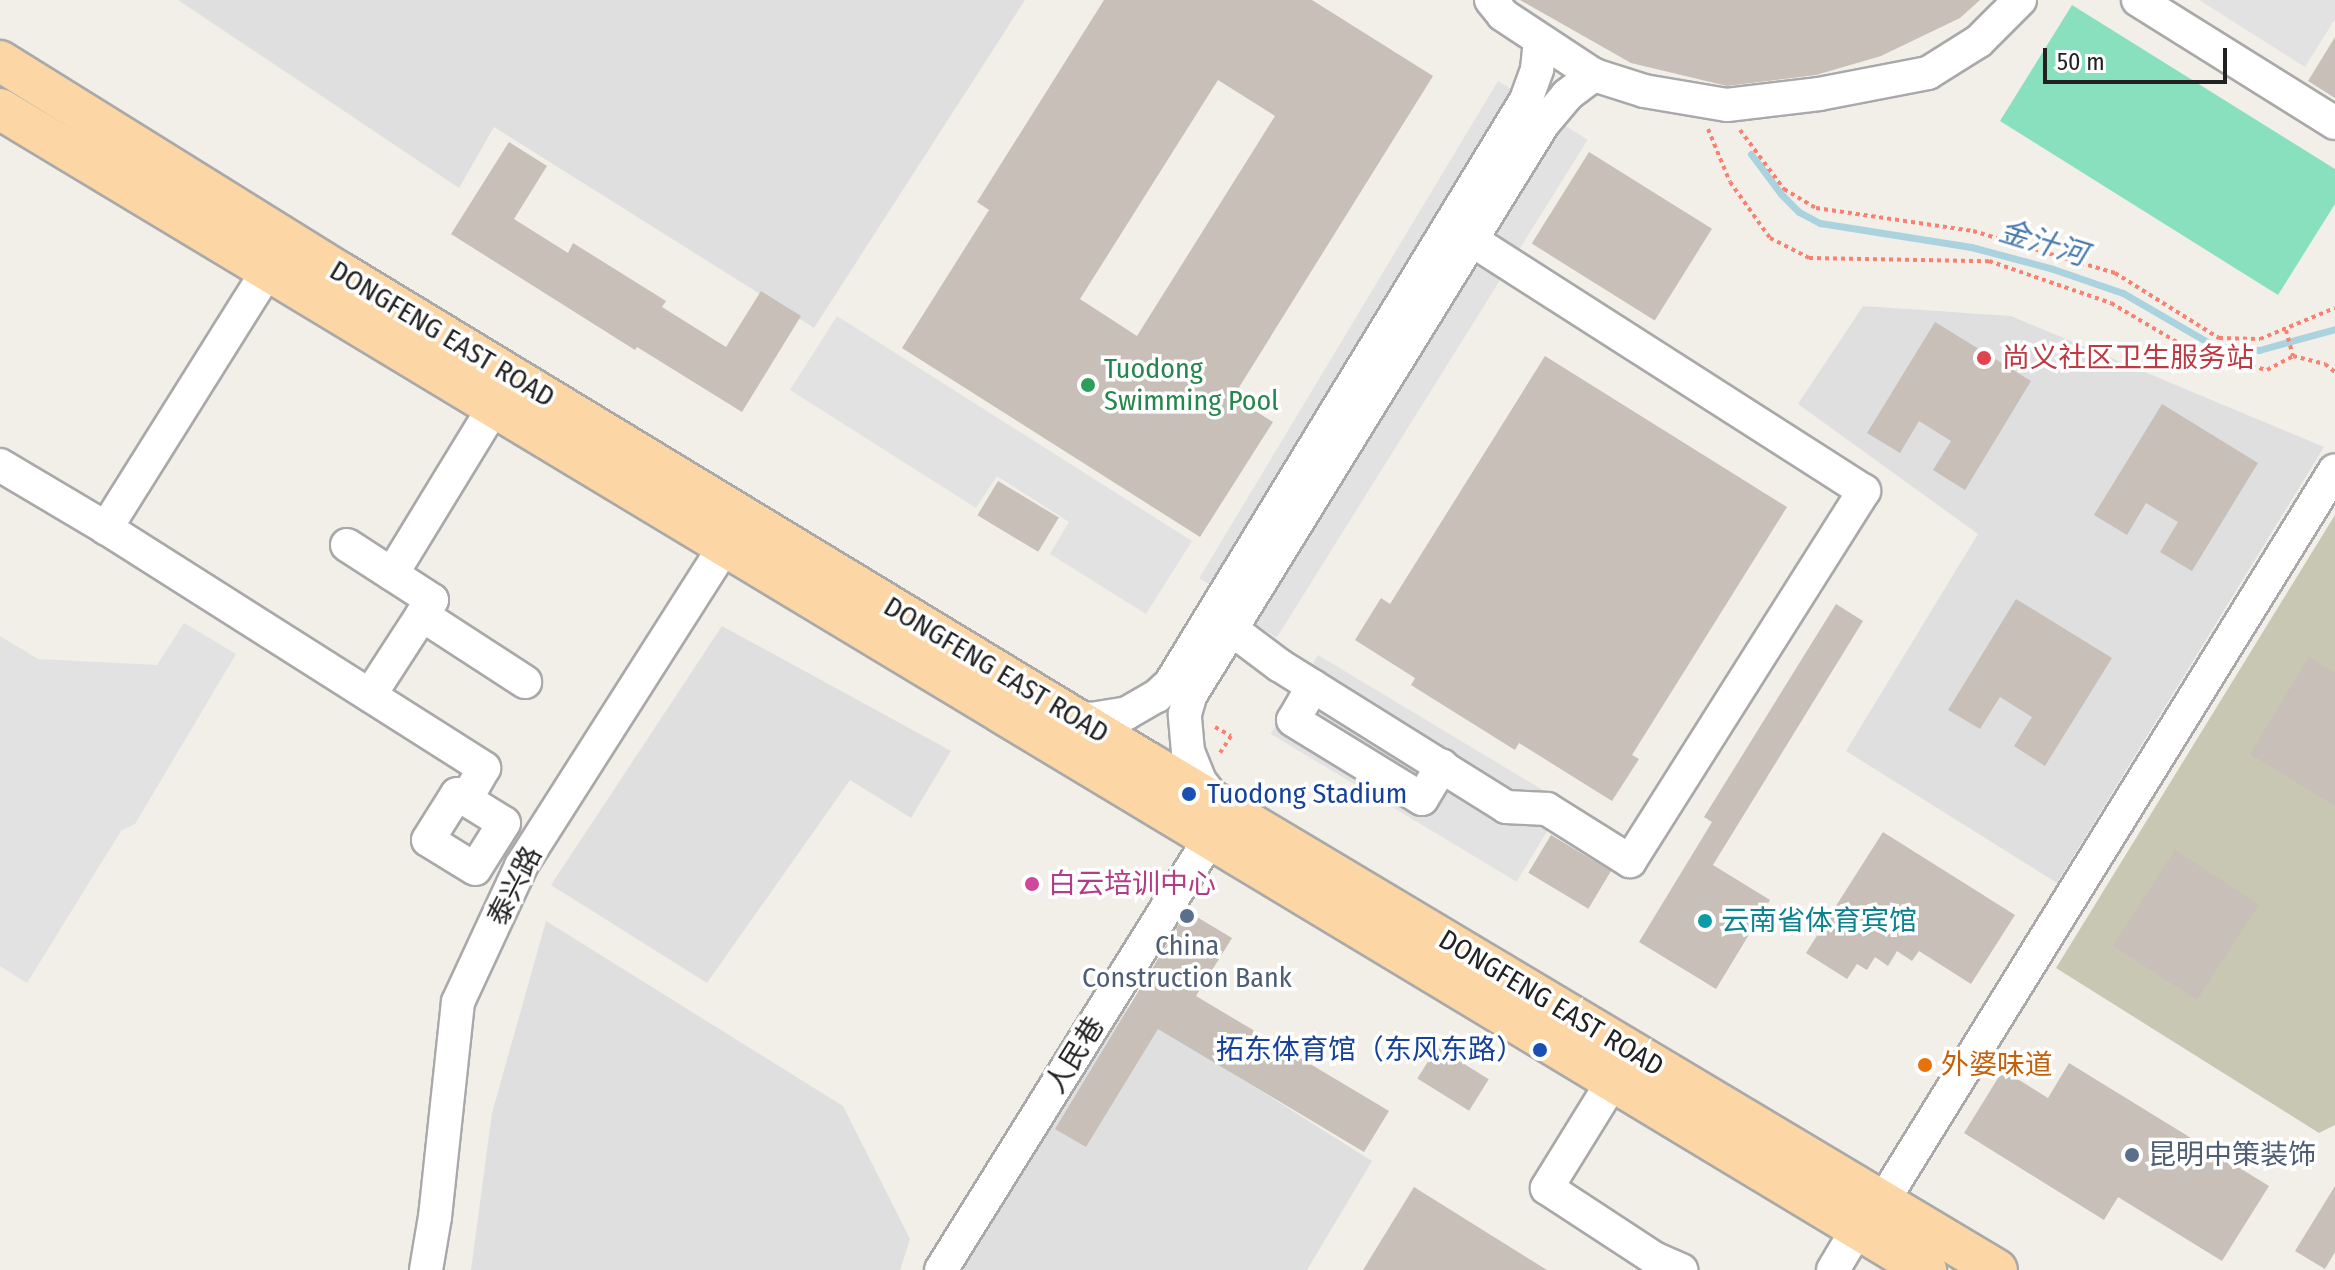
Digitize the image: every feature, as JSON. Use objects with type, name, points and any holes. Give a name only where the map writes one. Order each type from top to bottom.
[{"type":"main road","name":"DONGFENG EAST ROAD","points":[[0,61],[341,273],[1073,717],[1229,831],[1613,1081],[1870,1215],[1997,1270]]},
{"type":"main road","name":"DONGFENG EAST ROAD","points":[[0,109],[725,546],[1229,831],[1870,1215],[1926,1270]]},
{"type":"street","points":[[1491,0],[1503,15],[1540,42],[1594,75],[1644,91],[1727,105],[1819,94],[1928,73],[1979,41],[2020,0]]},
{"type":"street","points":[[2138,0],[2335,123]]},
{"type":"street","points":[[1073,717],[1100,718],[1127,713],[1157,696],[1170,684],[1526,100],[1537,69],[1540,42]]},
{"type":"street","points":[[1229,831],[1193,767],[1185,733],[1185,714],[1190,696],[1543,124],[1567,95],[1594,75]]},
{"type":"street","points":[[1231,629],[1313,686],[1293,720],[1422,799],[1442,766],[1506,807],[1547,809],[1630,861],[1864,491],[1472,240]]},
{"type":"street","points":[[106,528],[268,270]]},
{"type":"street","points":[[392,574],[494,407]]},
{"type":"street","points":[[0,465],[106,528],[484,768],[466,799]]},
{"type":"street","points":[[1833,1270],[2335,470]]},
{"type":"street","points":[[347,545],[432,600],[370,695]]},
{"type":"street","name":"泰兴路","points":[[426,1270],[435,1217],[458,1002],[524,862],[725,546]]},
{"type":"street","points":[[422,615],[525,682]]},
{"type":"street","points":[[457,794],[504,823],[492,842],[475,869],[428,840],[457,794]]},
{"type":"street","name":"人民巷","points":[[941,1270],[1229,831]]},
{"type":"street","points":[[492,842],[524,862]]},
{"type":"street","points":[[1613,1081],[1547,1188],[1654,1258],[1681,1270]]},
{"type":"path","points":[[1695,100],[1730,182],[1770,238],[1809,258],[1989,261],[2111,303],[2197,354],[2267,370],[2293,356],[2325,364],[2335,372]]},
{"type":"path","points":[[1727,105],[1740,130],[1784,189],[1816,208],[1973,231],[2115,273],[2192,324],[2219,338],[2260,339],[2335,308]]},
{"type":"path","points":[[2286,330],[2293,356]]},
{"type":"path","points":[[1214,727],[1231,736],[1220,753]]},
{"type":"shaded area","points":[[178,0],[1025,0],[814,328],[494,127],[459,188]]},
{"type":"shaded area","points":[[2199,0],[2335,0],[2335,19],[2305,67]]},
{"type":"shaded area","points":[[1498,81],[1516,92],[1217,589],[1199,578]]},
{"type":"shaded area","points":[[1564,125],[1588,140],[1277,638],[1253,623]]},
{"type":"shaded area","points":[[1863,306],[2011,316],[2324,447],[2057,883],[1846,751],[1978,534],[1798,404]]},
{"type":"shaded area","points":[[837,316],[1192,541],[1146,614],[1050,554],[1069,522],[997,476],[976,508],[790,390]]},
{"type":"shaded area","points":[[2335,515],[2335,1125],[2319,1133],[2056,968]]},
{"type":"shaded area","points":[[184,623],[236,654],[135,824],[121,831],[27,983],[0,966],[0,636],[38,659],[157,665]]},
{"type":"shaded area","points":[[722,626],[951,751],[911,818],[850,780],[707,983],[551,885]]},
{"type":"shaded area","points":[[1318,655],[1564,803],[1517,882],[1271,734]]},
{"type":"shaded area","points":[[546,921],[843,1106],[910,1239],[900,1270],[471,1270],[492,1113]]},
{"type":"shaded area","points":[[1118,1001],[1372,1161],[1307,1270],[958,1270]]},
{"type":"green space","points":[[2072,5],[2335,169],[2335,204],[2278,295],[2000,121]]},
{"type":"building","points":[[1104,0],[1312,0],[1433,76],[1233,397],[1273,422],[1200,537],[902,348],[989,210],[977,202]],"holes":[[[1218,80],[1275,116],[1137,336],[1080,299]]]},
{"type":"building","points":[[1520,0],[1980,0],[1960,18],[1881,56],[1816,75],[1727,86],[1631,63]]},
{"type":"building","points":[[2335,37],[2335,98],[2308,81]]},
{"type":"building","points":[[509,142],[547,166],[514,219],[568,253],[573,243],[666,301],[662,307],[726,347],[761,291],[801,316],[742,412],[637,347],[635,350],[451,234]]},
{"type":"building","points":[[1589,152],[1712,229],[1655,320],[1532,244]]},
{"type":"building","points":[[1935,322],[2031,381],[1965,490],[1933,470],[1951,441],[1919,421],[1900,453],[1867,433]]},
{"type":"building","points":[[1545,356],[1787,507],[1632,755],[1639,759],[1612,801],[1519,743],[1515,750],[1411,685],[1415,678],[1355,640],[1381,598],[1390,604]]},
{"type":"building","points":[[2162,404],[2258,463],[2192,571],[2160,552],[2178,522],[2146,503],[2127,535],[2094,515]]},
{"type":"building","points":[[998,481],[1059,518],[1038,552],[977,515]]},
{"type":"building","points":[[2016,599],[2112,658],[2045,766],[2014,746],[2032,717],[2000,697],[1980,729],[1948,710]]},
{"type":"building","points":[[1836,604],[1863,621],[1713,865],[1770,900],[1716,989],[1639,942],[1712,822],[1704,817]]},
{"type":"building","points":[[2309,657],[2335,673],[2335,806],[2250,754]]},
{"type":"building","points":[[1883,832],[2015,915],[1971,984],[1919,951],[1912,961],[1897,951],[1888,966],[1875,957],[1867,970],[1857,964],[1847,979],[1806,953]]},
{"type":"building","points":[[1551,835],[1611,871],[1588,909],[1528,873]]},
{"type":"building","points":[[2175,850],[2259,904],[2197,1000],[2113,946]]},
{"type":"building","points":[[1187,911],[1232,938],[1196,996],[1389,1111],[1364,1152],[1158,1029],[1086,1147],[1055,1129]]},
{"type":"building","points":[[1437,1047],[1489,1079],[1469,1111],[1417,1078]]},
{"type":"building","points":[[2069,1063],[2269,1186],[2222,1261],[2118,1197],[2104,1220],[1964,1133],[2003,1070],[2048,1098]]},
{"type":"building","points":[[2335,1186],[2335,1252],[2325,1269],[2295,1251]]},
{"type":"building","points":[[1414,1187],[1547,1270],[1363,1270]]},
{"type":"waterway","name":"金汁河","points":[[1751,154],[1781,194],[1799,212],[1820,223],[1971,247],[2050,268],[2123,293],[2216,347],[2259,350],[2335,329]]},
{"type":"place","name":"尚义社区卫生服务站","points":[[1984,358]]},
{"type":"place","name":"Tuodong Swimming Pool","points":[[1088,385]]},
{"type":"place","name":"Tuodong Stadium","points":[[1189,794]]},
{"type":"place","name":"白云培训中心","points":[[1032,884]]},
{"type":"place","name":"China Construction Bank","points":[[1187,916]]},
{"type":"place","name":"云南省体育宾馆","points":[[1705,921]]},
{"type":"place","name":"拓东体育馆（东风东路）","points":[[1540,1050]]},
{"type":"place","name":"外婆味道","points":[[1925,1065]]},
{"type":"place","name":"昆明中策装饰","points":[[2132,1155]]}]
